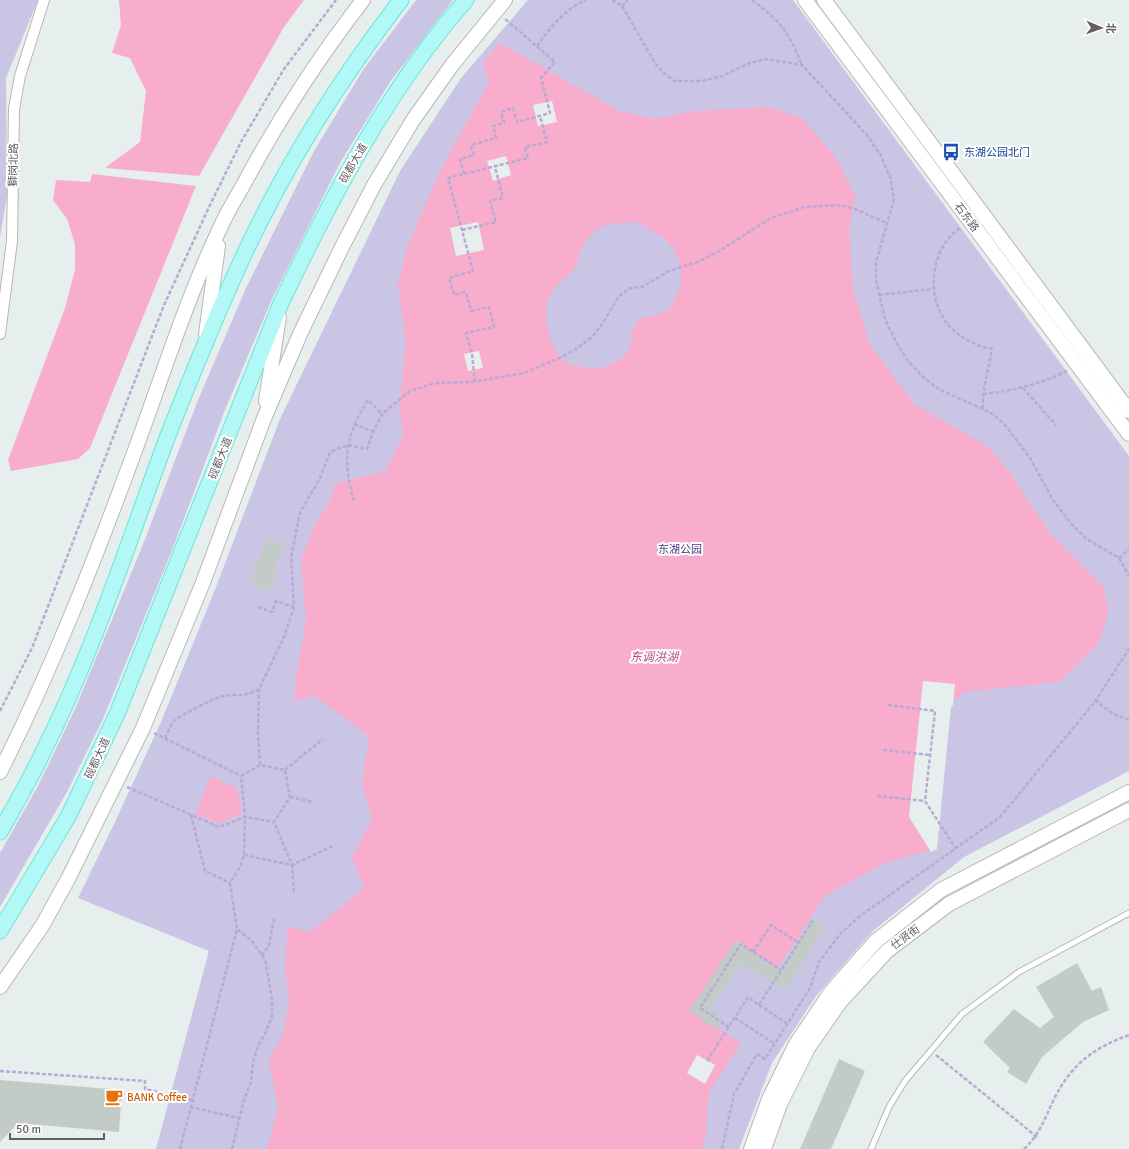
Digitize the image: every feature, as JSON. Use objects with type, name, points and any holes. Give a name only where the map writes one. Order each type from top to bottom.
[{"type":"main road","points":[[0,832],[45,750],[102,619],[168,438],[205,344],[238,268],[288,168],[345,77],[401,0]]},
{"type":"main road","name":"砚都大道","points":[[0,931],[68,817],[117,714],[281,303],[332,200],[361,147],[424,53],[466,0]]},
{"type":"street","name":"獅岗北路","points":[[0,334],[12,241],[14,109],[20,76],[44,0]]},
{"type":"street","points":[[0,772],[42,684],[84,584],[182,321],[221,225],[266,144],[302,85],[335,36],[363,0]]},
{"type":"street","points":[[0,987],[42,926],[117,783],[143,728],[188,621],[237,494],[263,421],[300,334],[374,184],[413,120],[447,71],[505,0]]},
{"type":"street","name":"石东路","points":[[806,0],[1129,434]]},
{"type":"street","name":"石东路","points":[[824,0],[1129,411]]},
{"type":"street","points":[[205,344],[221,225]]},
{"type":"street","points":[[263,421],[281,303]]},
{"type":"street","points":[[751,1149],[768,1099],[796,1044],[830,992],[876,941],[941,890],[1129,792]]},
{"type":"street","name":"仕贤街","points":[[764,1149],[780,1104],[808,1048],[840,1002],[887,950],[949,904],[1129,810]]},
{"type":"lane","points":[[871,1149],[889,1107],[905,1081],[962,1014],[1019,972],[1129,913]]},
{"type":"path","points":[[0,711],[32,648],[164,305],[210,205],[241,142],[284,68],[336,0]]},
{"type":"path","points":[[537,46],[548,30],[560,18],[572,8],[586,0]]},
{"type":"path","points":[[612,0],[622,6],[655,63],[674,81],[702,81],[722,76],[750,63],[766,59],[802,65]]},
{"type":"path","points":[[622,6],[628,0]]},
{"type":"path","points":[[752,0],[779,23],[791,38],[802,65],[867,135],[881,156],[890,177],[894,199],[876,263],[879,295],[885,319],[908,361],[921,375],[940,390],[983,409],[999,420],[1018,439],[1053,500],[1068,520],[1085,538],[1118,558],[1129,576]]},
{"type":"path","points":[[464,174],[460,159],[474,155],[471,145],[496,138],[493,126],[504,123],[501,112],[514,108],[517,122],[550,113],[541,78],[555,62],[496,11]]},
{"type":"path","points":[[475,382],[472,354],[466,333],[494,326],[489,307],[471,311],[466,292],[454,295],[449,278],[473,271],[448,178],[528,158],[525,147],[547,142],[540,116]]},
{"type":"path","points":[[462,230],[496,222],[490,201],[503,198],[495,167]]},
{"type":"path","points":[[260,765],[258,733],[259,689],[284,637],[294,607],[291,558],[300,512],[319,480],[330,453],[336,449],[348,445],[367,449],[382,414],[410,391],[435,383],[475,382],[524,373],[562,357],[579,347],[593,336],[603,323],[619,296],[630,288],[642,287],[670,271],[700,261],[719,251],[771,218],[804,207],[839,205],[870,214],[887,223]]},
{"type":"path","points":[[970,221],[956,231],[945,242],[938,254],[933,289],[937,307],[946,321],[958,334],[976,346],[992,349],[983,394],[983,409]]},
{"type":"path","points":[[879,295],[933,289]]},
{"type":"path","points":[[983,394],[1023,388],[1052,378],[1078,365]]},
{"type":"path","points":[[1023,388],[1056,425]]},
{"type":"path","points":[[354,501],[347,475],[348,445],[354,424],[368,400],[382,414]]},
{"type":"path","points":[[354,424],[373,432]]},
{"type":"path","points":[[1118,558],[1129,549]]},
{"type":"path","points":[[258,607],[272,612],[276,601],[294,607]]},
{"type":"path","points":[[722,1149],[734,1094],[757,1054],[765,1059],[775,1044],[810,988],[819,962],[841,933],[860,916],[1000,817],[1095,700],[1129,649]]},
{"type":"path","points":[[165,738],[173,722],[212,699],[224,696],[239,697],[249,695],[259,689]]},
{"type":"path","points":[[1095,700],[1113,714],[1129,720]]},
{"type":"path","points":[[888,705],[935,711],[925,801],[956,849]]},
{"type":"path","points":[[143,728],[241,776]]},
{"type":"path","points":[[285,770],[323,738]]},
{"type":"path","points":[[883,750],[930,755]]},
{"type":"path","points":[[241,776],[260,765],[285,770]]},
{"type":"path","points":[[274,822],[290,798],[285,770]]},
{"type":"path","points":[[181,1149],[190,1107],[236,929],[230,883],[241,865],[244,854],[245,817],[241,776]]},
{"type":"path","points":[[117,783],[219,827],[245,817],[274,822]]},
{"type":"path","points":[[877,796],[925,801]]},
{"type":"path","points":[[290,798],[313,802]]},
{"type":"path","points":[[191,815],[205,871],[230,883]]},
{"type":"path","points":[[274,822],[292,865],[294,893]]},
{"type":"path","points":[[244,854],[292,865],[335,845]]},
{"type":"path","points":[[262,956],[269,945],[274,919]]},
{"type":"path","points":[[759,1005],[813,920]]},
{"type":"path","points":[[753,952],[771,925],[799,943]]},
{"type":"path","points":[[232,1149],[244,1100],[251,1082],[253,1062],[258,1046],[266,1032],[272,1016],[270,981],[262,956],[251,940],[236,929]]},
{"type":"path","points":[[729,1027],[700,1008],[741,944],[781,970]]},
{"type":"path","points":[[707,1060],[748,998],[788,1024]]},
{"type":"path","points":[[735,1018],[775,1044]]},
{"type":"path","points":[[1024,1149],[1036,1137],[1055,1097],[1072,1069],[1098,1050],[1129,1035]]},
{"type":"path","points":[[931,1051],[1036,1137]]},
{"type":"path","points":[[0,1071],[145,1081],[145,1089],[192,1100]]},
{"type":"path","points":[[190,1107],[239,1118]]},
{"type":"green space","points":[[0,0],[38,0],[6,78],[7,195],[0,238]]},
{"type":"green space","points":[[416,0],[453,0],[390,82],[340,163],[272,299],[225,410],[171,553],[103,719],[67,792],[0,907],[0,853],[39,784],[75,709],[142,547],[198,400],[246,288],[314,151],[363,70]]},
{"type":"green space","name":"东调洪湖","points":[[528,0],[793,0],[1129,456],[1129,771],[964,857],[873,931],[816,996],[772,1063],[739,1149],[156,1149],[209,951],[78,898],[161,722],[214,592],[280,419],[400,171],[461,78]]},
{"type":"water","points":[[119,0],[304,0],[284,27],[199,176],[105,168],[140,142],[146,91],[130,58],[112,53],[121,25]]},
{"type":"water","name":"东调洪湖","points":[[500,43],[619,111],[653,119],[696,111],[771,107],[802,119],[835,156],[855,196],[849,230],[853,291],[870,345],[914,404],[989,447],[1011,475],[1050,533],[1104,588],[1108,614],[1098,644],[1059,682],[964,692],[949,706],[935,849],[883,864],[825,896],[778,967],[736,940],[690,1011],[741,1043],[709,1092],[705,1141],[701,1149],[267,1149],[278,1108],[269,1062],[284,1031],[289,999],[285,965],[288,927],[310,932],[364,888],[352,858],[372,818],[362,786],[369,736],[313,695],[294,702],[296,678],[306,620],[301,559],[313,529],[321,514],[327,508],[336,483],[385,472],[403,436],[399,405],[406,343],[398,284],[406,250],[439,173],[489,82],[482,64]],"holes":[[[635,222],[656,233],[672,247],[681,266],[679,290],[674,302],[665,312],[643,318],[637,322],[633,328],[629,350],[624,356],[612,364],[598,368],[581,367],[566,363],[558,355],[552,343],[547,326],[547,303],[554,289],[574,269],[586,241],[597,229],[610,224]]]},
{"type":"water","points":[[92,174],[196,186],[90,448],[78,459],[11,471],[8,460],[65,308],[75,270],[75,244],[67,219],[53,200],[56,180],[90,182]]},
{"type":"water","points":[[211,776],[237,788],[242,813],[219,823],[195,814]]},
{"type":"pier","points":[[552,101],[557,122],[538,126],[533,105]]},
{"type":"pier","points":[[506,156],[511,175],[493,181],[487,161]]},
{"type":"pier","points":[[478,222],[484,250],[456,256],[450,228]]},
{"type":"pier","points":[[479,351],[483,368],[468,371],[464,354]]},
{"type":"pier","points":[[923,681],[955,684],[953,705],[951,707],[937,849],[931,852],[909,817]]},
{"type":"pier","points":[[697,1055],[715,1065],[705,1084],[687,1073]]},
{"type":"building","points":[[267,538],[284,545],[274,571],[278,572],[270,592],[249,584]]},
{"type":"building","points":[[813,918],[826,926],[785,991],[740,963],[711,1008],[723,1016],[714,1028],[689,1011],[735,941],[780,970]]},
{"type":"building","points":[[1077,963],[1092,991],[1101,987],[1109,1010],[1083,1022],[1042,1057],[1026,1084],[1007,1072],[1010,1068],[983,1042],[1014,1009],[1040,1028],[1054,1017],[1036,987]]},
{"type":"building","points":[[839,1059],[865,1071],[831,1149],[800,1149]]},
{"type":"building","points":[[0,1080],[122,1090],[119,1132],[18,1123],[0,1142]]},
{"type":"place","name":"东湖公园北门","points":[[951,152]]},
{"type":"place","name":"BANK Coffee","points":[[114,1097]]},
{"type":"park label","name":"东湖公园","points":[[680,549]]}]
